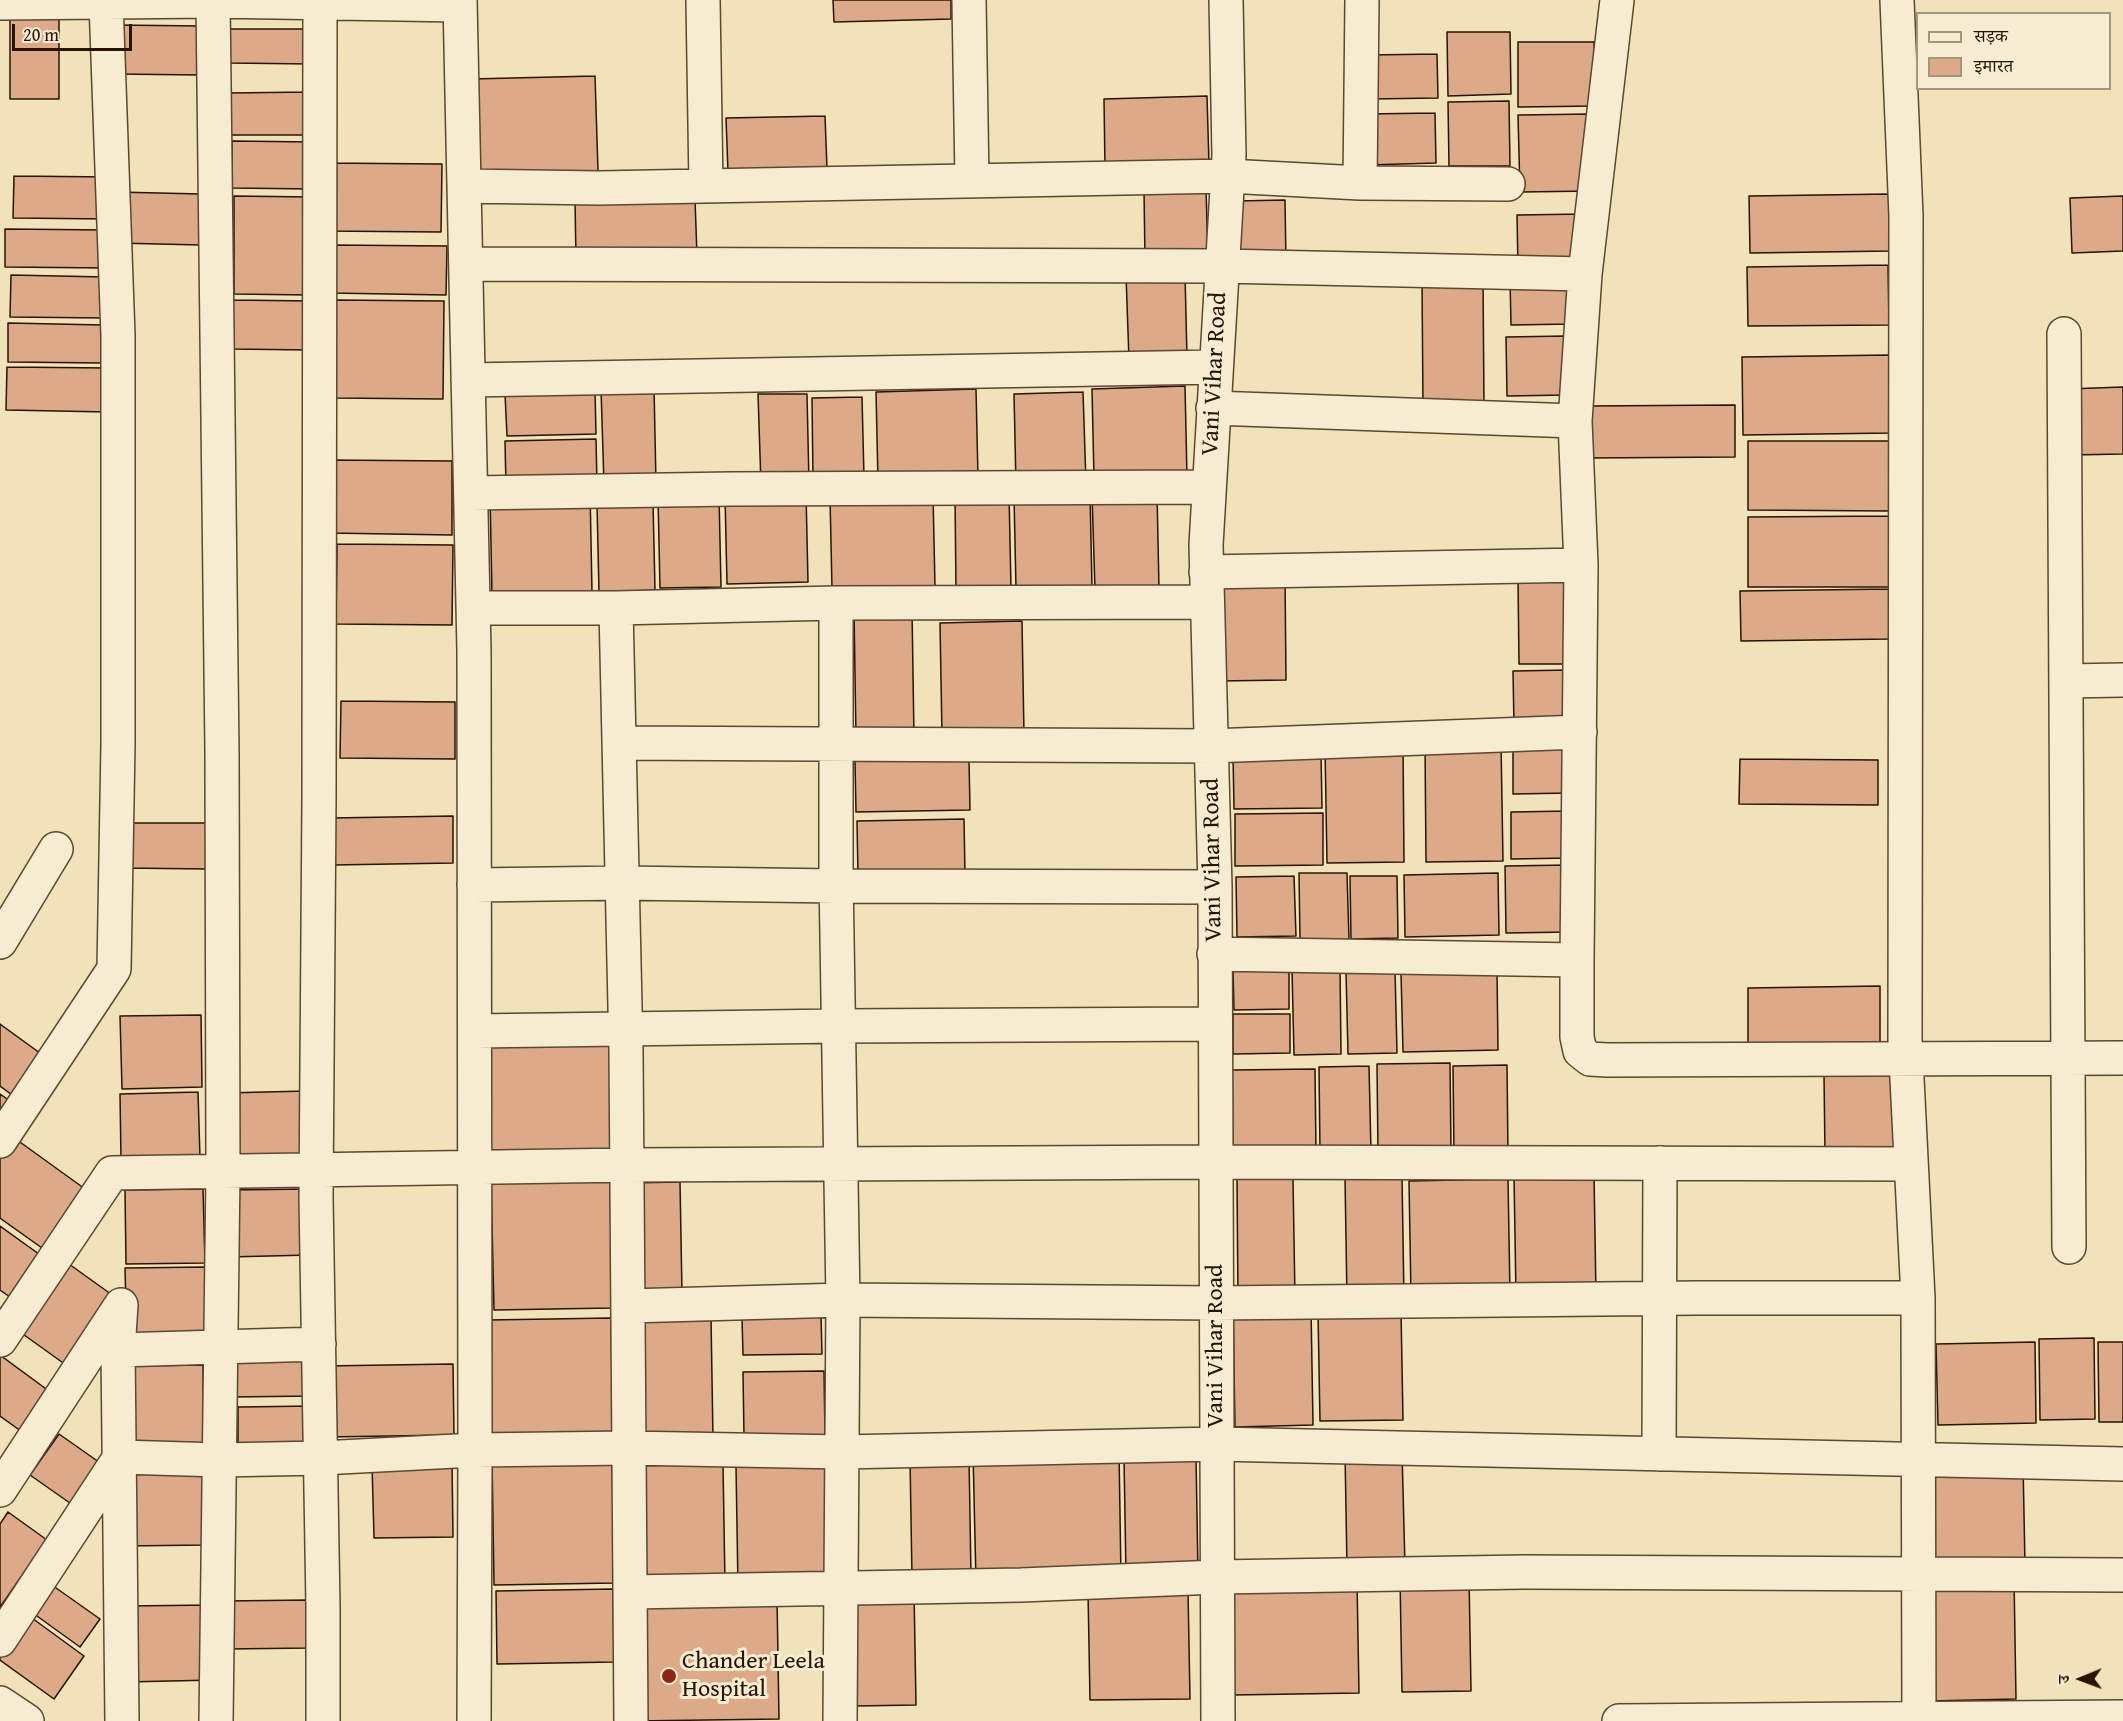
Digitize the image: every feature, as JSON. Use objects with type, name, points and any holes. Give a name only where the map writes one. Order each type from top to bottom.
[{"type":"street","points":[[703,0],[706,186]]},
{"type":"street","points":[[969,0],[972,181]]},
{"type":"street","name":"Vani Vihar Road","points":[[1218,1721],[1215,886],[1207,587],[1215,367],[1229,155],[1226,0]]},
{"type":"street","points":[[1360,183],[1362,0]]},
{"type":"street","points":[[1617,0],[1585,274],[1575,421],[1581,565],[1577,960],[1577,1037],[1580,1051],[1590,1059],[2123,1058]]},
{"type":"street","points":[[1897,0],[1906,216],[1905,1057],[1918,1298],[1919,1720]]},
{"type":"street","points":[[213,1],[222,752],[223,1172],[216,1721]]},
{"type":"street","points":[[0,1142],[114,969],[118,744],[118,336],[106,2]]},
{"type":"street","points":[[0,3],[460,2],[473,608],[476,1450],[474,1721]]},
{"type":"street","points":[[320,4],[316,1169],[323,1721]]},
{"type":"street","points":[[464,186],[599,188],[1227,176],[1360,183],[1508,184]]},
{"type":"street","points":[[466,264],[1221,266],[1585,274]]},
{"type":"street","points":[[2064,334],[2069,1247]]},
{"type":"street","points":[[468,380],[1215,367]]},
{"type":"street","points":[[1214,408],[1575,421]]},
{"type":"street","points":[[471,494],[743,489],[1209,487]]},
{"type":"street","points":[[473,608],[616,608],[836,603],[1207,587],[1581,565]]},
{"type":"street","points":[[836,603],[836,886],[843,1300],[840,1721]]},
{"type":"street","points":[[616,608],[626,1029],[631,1721]]},
{"type":"street","points":[[2066,681],[2123,680]]},
{"type":"street","points":[[619,743],[1211,746],[1580,732]]},
{"type":"street","points":[[0,942],[56,849]]},
{"type":"street","points":[[474,885],[622,883],[836,886],[1215,886]]},
{"type":"street","points":[[1214,954],[1577,960]]},
{"type":"street","points":[[475,1031],[1215,1024]]},
{"type":"street","points":[[0,1340],[112,1173],[627,1165],[1215,1162],[1911,1164]]},
{"type":"street","points":[[1659,1454],[1660,1163]]},
{"type":"street","points":[[628,1306],[843,1300],[1216,1303],[1918,1298]]},
{"type":"street","points":[[0,1490],[121,1305],[118,1350],[122,1721]]},
{"type":"street","points":[[118,1350],[319,1344]]},
{"type":"street","points":[[120,1457],[220,1460],[321,1458],[476,1450],[629,1448],[842,1452],[1216,1444],[2123,1464]]},
{"type":"street","points":[[0,1640],[120,1457]]},
{"type":"street","points":[[630,1592],[1022,1585],[1217,1577],[1524,1572],[2123,1575]]},
{"type":"street","points":[[0,1703],[27,1721]]},
{"type":"street","points":[[1619,1721],[2123,1717]]},
{"type":"building","points":[[833,0],[951,0],[951,19],[834,22]]},
{"type":"building","points":[[10,17],[59,17],[59,99],[10,99]]},
{"type":"building","points":[[114,25],[202,26],[201,75],[114,74]]},
{"type":"building","points":[[228,29],[314,29],[313,64],[228,63]]},
{"type":"building","points":[[1447,32],[1510,32],[1511,94],[1448,96]]},
{"type":"building","points":[[1518,42],[1594,42],[1596,106],[1518,107]]},
{"type":"building","points":[[1437,54],[1438,98],[1369,99],[1368,55]]},
{"type":"building","points":[[595,76],[598,171],[473,174],[471,79]]},
{"type":"building","points":[[309,92],[310,135],[229,135],[229,93]]},
{"type":"building","points":[[1207,96],[1209,165],[1105,168],[1104,99]]},
{"type":"building","points":[[1509,101],[1510,166],[1449,166],[1448,102]]},
{"type":"building","points":[[1435,113],[1436,163],[1367,165],[1366,114]]},
{"type":"building","points":[[1592,114],[1592,191],[1520,192],[1518,115]]},
{"type":"building","points":[[825,116],[827,169],[728,172],[726,118]]},
{"type":"building","points":[[232,141],[313,142],[312,189],[232,188]]},
{"type":"building","points":[[325,163],[442,164],[441,232],[324,231]]},
{"type":"building","points":[[14,176],[110,177],[109,219],[13,218]]},
{"type":"building","points":[[1206,188],[1208,260],[1145,262],[1144,190]]},
{"type":"building","points":[[116,192],[201,194],[201,245],[115,243]]},
{"type":"building","points":[[1891,194],[1891,251],[1750,253],[1749,196]]},
{"type":"building","points":[[234,196],[311,197],[310,295],[234,294]]},
{"type":"building","points":[[2123,196],[2123,251],[2072,253],[2070,198]]},
{"type":"building","points":[[695,199],[697,256],[576,260],[575,201]]},
{"type":"building","points":[[1285,200],[1286,263],[1238,263],[1237,201]]},
{"type":"building","points":[[1584,214],[1585,267],[1518,268],[1517,215]]},
{"type":"building","points":[[5,229],[109,230],[108,268],[5,267]]},
{"type":"building","points":[[330,245],[447,246],[446,295],[330,293]]},
{"type":"building","points":[[1888,265],[1889,325],[1748,326],[1747,267]]},
{"type":"building","points":[[1185,274],[1187,358],[1129,360],[1126,275]]},
{"type":"building","points":[[11,275],[105,277],[105,318],[10,317]]},
{"type":"building","points":[[1571,277],[1572,324],[1511,325],[1510,278]]},
{"type":"building","points":[[1483,280],[1484,407],[1423,407],[1422,281]]},
{"type":"building","points":[[231,300],[312,301],[311,350],[230,349]]},
{"type":"building","points":[[335,300],[444,301],[443,399],[334,398]]},
{"type":"building","points":[[8,323],[104,325],[104,363],[8,362]]},
{"type":"building","points":[[1566,336],[1567,395],[1507,396],[1506,337]]},
{"type":"building","points":[[1891,355],[1892,433],[1743,435],[1742,357]]},
{"type":"building","points":[[7,367],[108,368],[108,412],[6,410]]},
{"type":"building","points":[[1185,386],[1187,477],[1094,479],[1092,389]]},
{"type":"building","points":[[654,387],[656,483],[604,484],[601,389]]},
{"type":"building","points":[[2123,387],[2123,454],[2070,455],[2067,389]]},
{"type":"building","points":[[976,389],[978,478],[878,481],[876,392]]},
{"type":"building","points":[[595,391],[596,434],[507,436],[505,394]]},
{"type":"building","points":[[1083,392],[1086,483],[1016,485],[1014,394]]},
{"type":"building","points":[[758,394],[807,394],[809,484],[761,485]]},
{"type":"building","points":[[862,397],[864,477],[813,479],[812,398]]},
{"type":"building","points":[[1735,405],[1735,457],[1586,458],[1586,406]]},
{"type":"building","points":[[596,439],[597,485],[506,487],[505,441]]},
{"type":"building","points":[[1748,441],[1891,441],[1891,511],[1748,510]]},
{"type":"building","points":[[328,460],[452,461],[452,535],[328,533]]},
{"type":"building","points":[[590,491],[592,592],[492,594],[490,494]]},
{"type":"building","points":[[1157,492],[1159,589],[1095,590],[1092,494]]},
{"type":"building","points":[[806,493],[808,582],[727,584],[725,495]]},
{"type":"building","points":[[1009,493],[1011,589],[956,590],[955,495]]},
{"type":"building","points":[[1090,494],[1092,587],[1016,589],[1014,496]]},
{"type":"building","points":[[719,495],[721,587],[660,588],[658,497]]},
{"type":"building","points":[[933,495],[935,587],[832,589],[830,498]]},
{"type":"building","points":[[653,503],[655,590],[599,592],[597,504]]},
{"type":"building","points":[[1890,516],[1891,587],[1748,587],[1748,517]]},
{"type":"building","points":[[337,544],[453,545],[452,625],[336,624]]},
{"type":"building","points":[[1285,576],[1286,680],[1218,681],[1217,577]]},
{"type":"building","points":[[1569,578],[1570,664],[1519,664],[1518,579]]},
{"type":"building","points":[[1889,589],[1890,639],[1741,641],[1740,591]]},
{"type":"building","points":[[912,610],[914,737],[856,738],[854,611]]},
{"type":"building","points":[[1022,621],[1024,735],[942,736],[940,623]]},
{"type":"building","points":[[1570,670],[1571,726],[1514,726],[1513,671]]},
{"type":"building","points":[[341,701],[455,702],[455,759],[340,758]]},
{"type":"building","points":[[1569,738],[1570,793],[1513,794],[1513,739]]},
{"type":"building","points":[[1501,743],[1503,861],[1426,862],[1425,744]]},
{"type":"building","points":[[1403,746],[1404,862],[1327,863],[1325,747]]},
{"type":"building","points":[[1321,754],[1322,808],[1234,809],[1233,755]]},
{"type":"building","points":[[969,759],[970,810],[856,812],[855,761]]},
{"type":"building","points":[[1740,759],[1878,760],[1878,805],[1739,804]]},
{"type":"building","points":[[1571,811],[1572,858],[1511,859],[1511,812]]},
{"type":"building","points":[[1323,813],[1323,865],[1235,866],[1235,814]]},
{"type":"building","points":[[453,816],[453,863],[332,865],[331,818]]},
{"type":"building","points":[[964,819],[965,875],[858,876],[857,821]]},
{"type":"building","points":[[122,823],[208,823],[208,869],[122,868]]},
{"type":"building","points":[[1569,865],[1570,932],[1506,933],[1505,866]]},
{"type":"building","points":[[1299,873],[1347,873],[1349,940],[1300,940]]},
{"type":"building","points":[[1498,873],[1499,935],[1405,937],[1404,875]]},
{"type":"building","points":[[1294,876],[1296,936],[1237,937],[1236,877]]},
{"type":"building","points":[[1350,876],[1397,876],[1398,938],[1351,939]]},
{"type":"building","points":[[1340,969],[1341,1054],[1294,1055],[1292,970]]},
{"type":"building","points":[[1233,970],[1289,970],[1289,1009],[1234,1010]]},
{"type":"building","points":[[1395,970],[1397,1053],[1348,1054],[1346,971]]},
{"type":"building","points":[[1497,972],[1498,1050],[1403,1052],[1401,973]]},
{"type":"building","points":[[1880,986],[1880,1048],[1748,1050],[1748,988]]},
{"type":"building","points":[[1233,1014],[1290,1014],[1290,1053],[1233,1054]]},
{"type":"building","points":[[201,1015],[202,1087],[122,1089],[120,1016]]},
{"type":"building","points":[[0,1024],[44,1056],[15,1097],[0,1086]]},
{"type":"building","points":[[611,1036],[613,1149],[491,1152],[489,1038]]},
{"type":"building","points":[[1450,1063],[1451,1152],[1378,1154],[1377,1064]]},
{"type":"building","points":[[1507,1065],[1508,1155],[1454,1156],[1453,1066]]},
{"type":"building","points":[[1369,1066],[1371,1153],[1320,1153],[1319,1067]]},
{"type":"building","points":[[1315,1069],[1316,1154],[1233,1154],[1232,1070]]},
{"type":"building","points":[[1896,1074],[1897,1153],[1825,1155],[1824,1075]]},
{"type":"building","points":[[306,1091],[308,1160],[226,1161],[225,1093]]},
{"type":"building","points":[[198,1092],[200,1158],[121,1160],[120,1094]]},
{"type":"building","points":[[0,1094],[13,1103],[0,1120]]},
{"type":"building","points":[[13,1137],[92,1194],[49,1253],[0,1218],[0,1156]]},
{"type":"building","points":[[1594,1175],[1596,1295],[1516,1296],[1514,1176]]},
{"type":"building","points":[[1402,1177],[1404,1299],[1347,1300],[1345,1178]]},
{"type":"building","points":[[610,1178],[612,1308],[494,1310],[491,1180]]},
{"type":"building","points":[[1237,1179],[1293,1179],[1295,1299],[1238,1300]]},
{"type":"building","points":[[1508,1179],[1510,1295],[1411,1296],[1409,1181]]},
{"type":"building","points":[[680,1182],[682,1293],[630,1294],[628,1183]]},
{"type":"building","points":[[203,1189],[205,1263],[126,1264],[125,1190]]},
{"type":"building","points":[[309,1189],[310,1255],[228,1257],[227,1190]]},
{"type":"building","points":[[0,1226],[43,1257],[13,1299],[0,1290]]},
{"type":"building","points":[[62,1259],[115,1297],[66,1365],[13,1327]]},
{"type":"building","points":[[206,1267],[207,1345],[127,1346],[125,1268]]},
{"type":"building","points":[[1311,1307],[1313,1425],[1235,1427],[1233,1309]]},
{"type":"building","points":[[1401,1310],[1403,1420],[1320,1421],[1318,1312]]},
{"type":"building","points":[[821,1316],[822,1354],[743,1355],[742,1318]]},
{"type":"building","points":[[711,1317],[713,1439],[634,1440],[631,1319]]},
{"type":"building","points":[[611,1318],[613,1433],[490,1436],[488,1320]]},
{"type":"building","points":[[2094,1338],[2095,1419],[2040,1420],[2039,1339]]},
{"type":"building","points":[[2035,1342],[2036,1423],[1938,1425],[1936,1344]]},
{"type":"building","points":[[2098,1342],[2123,1342],[2123,1422],[2099,1422]]},
{"type":"building","points":[[313,1349],[314,1396],[230,1397],[229,1350]]},
{"type":"building","points":[[0,1355],[53,1394],[25,1434],[0,1416]]},
{"type":"building","points":[[453,1364],[454,1435],[324,1437],[323,1366]]},
{"type":"building","points":[[203,1365],[204,1449],[124,1450],[122,1366]]},
{"type":"building","points":[[824,1371],[825,1436],[744,1437],[743,1372]]},
{"type":"building","points":[[313,1406],[313,1446],[238,1447],[238,1407]]},
{"type":"building","points":[[59,1434],[106,1467],[77,1508],[30,1475]]},
{"type":"building","points":[[1119,1450],[1121,1579],[976,1581],[973,1453]]},
{"type":"building","points":[[1402,1451],[1405,1567],[1347,1568],[1345,1452]]},
{"type":"building","points":[[612,1456],[614,1583],[494,1585],[492,1458]]},
{"type":"building","points":[[969,1457],[971,1577],[912,1578],[910,1458]]},
{"type":"building","points":[[1196,1457],[1198,1573],[1126,1574],[1124,1458]]},
{"type":"building","points":[[1929,1462],[2023,1462],[2025,1566],[1930,1567]]},
{"type":"building","points":[[452,1463],[453,1537],[374,1538],[372,1464]]},
{"type":"building","points":[[723,1464],[725,1585],[635,1586],[633,1466]]},
{"type":"building","points":[[827,1464],[829,1586],[738,1588],[736,1466]]},
{"type":"building","points":[[205,1473],[206,1545],[124,1546],[122,1474]]},
{"type":"building","points":[[8,1512],[47,1540],[0,1607],[0,1524]]},
{"type":"building","points":[[1469,1576],[1471,1691],[1402,1692],[1400,1577]]},
{"type":"building","points":[[2014,1578],[2016,1699],[1931,1701],[1929,1580]]},
{"type":"building","points":[[1357,1581],[1359,1693],[1233,1695],[1231,1583]]},
{"type":"building","points":[[49,1583],[100,1619],[80,1647],[30,1611]]},
{"type":"building","points":[[613,1589],[614,1662],[497,1664],[496,1591]]},
{"type":"building","points":[[914,1590],[916,1705],[855,1706],[853,1591]]},
{"type":"building","points":[[1188,1590],[1190,1699],[1090,1700],[1088,1592]]},
{"type":"building","points":[[777,1598],[779,1719],[634,1721],[632,1600]]},
{"type":"building","points":[[309,1600],[309,1648],[226,1649],[225,1601]]},
{"type":"building","points":[[213,1605],[215,1680],[126,1682],[125,1606]]},
{"type":"building","points":[[25,1613],[84,1656],[54,1699],[0,1660],[0,1648]]},
{"type":"place","name":"Chander Leela Hospital","points":[[669,1676]]}]
